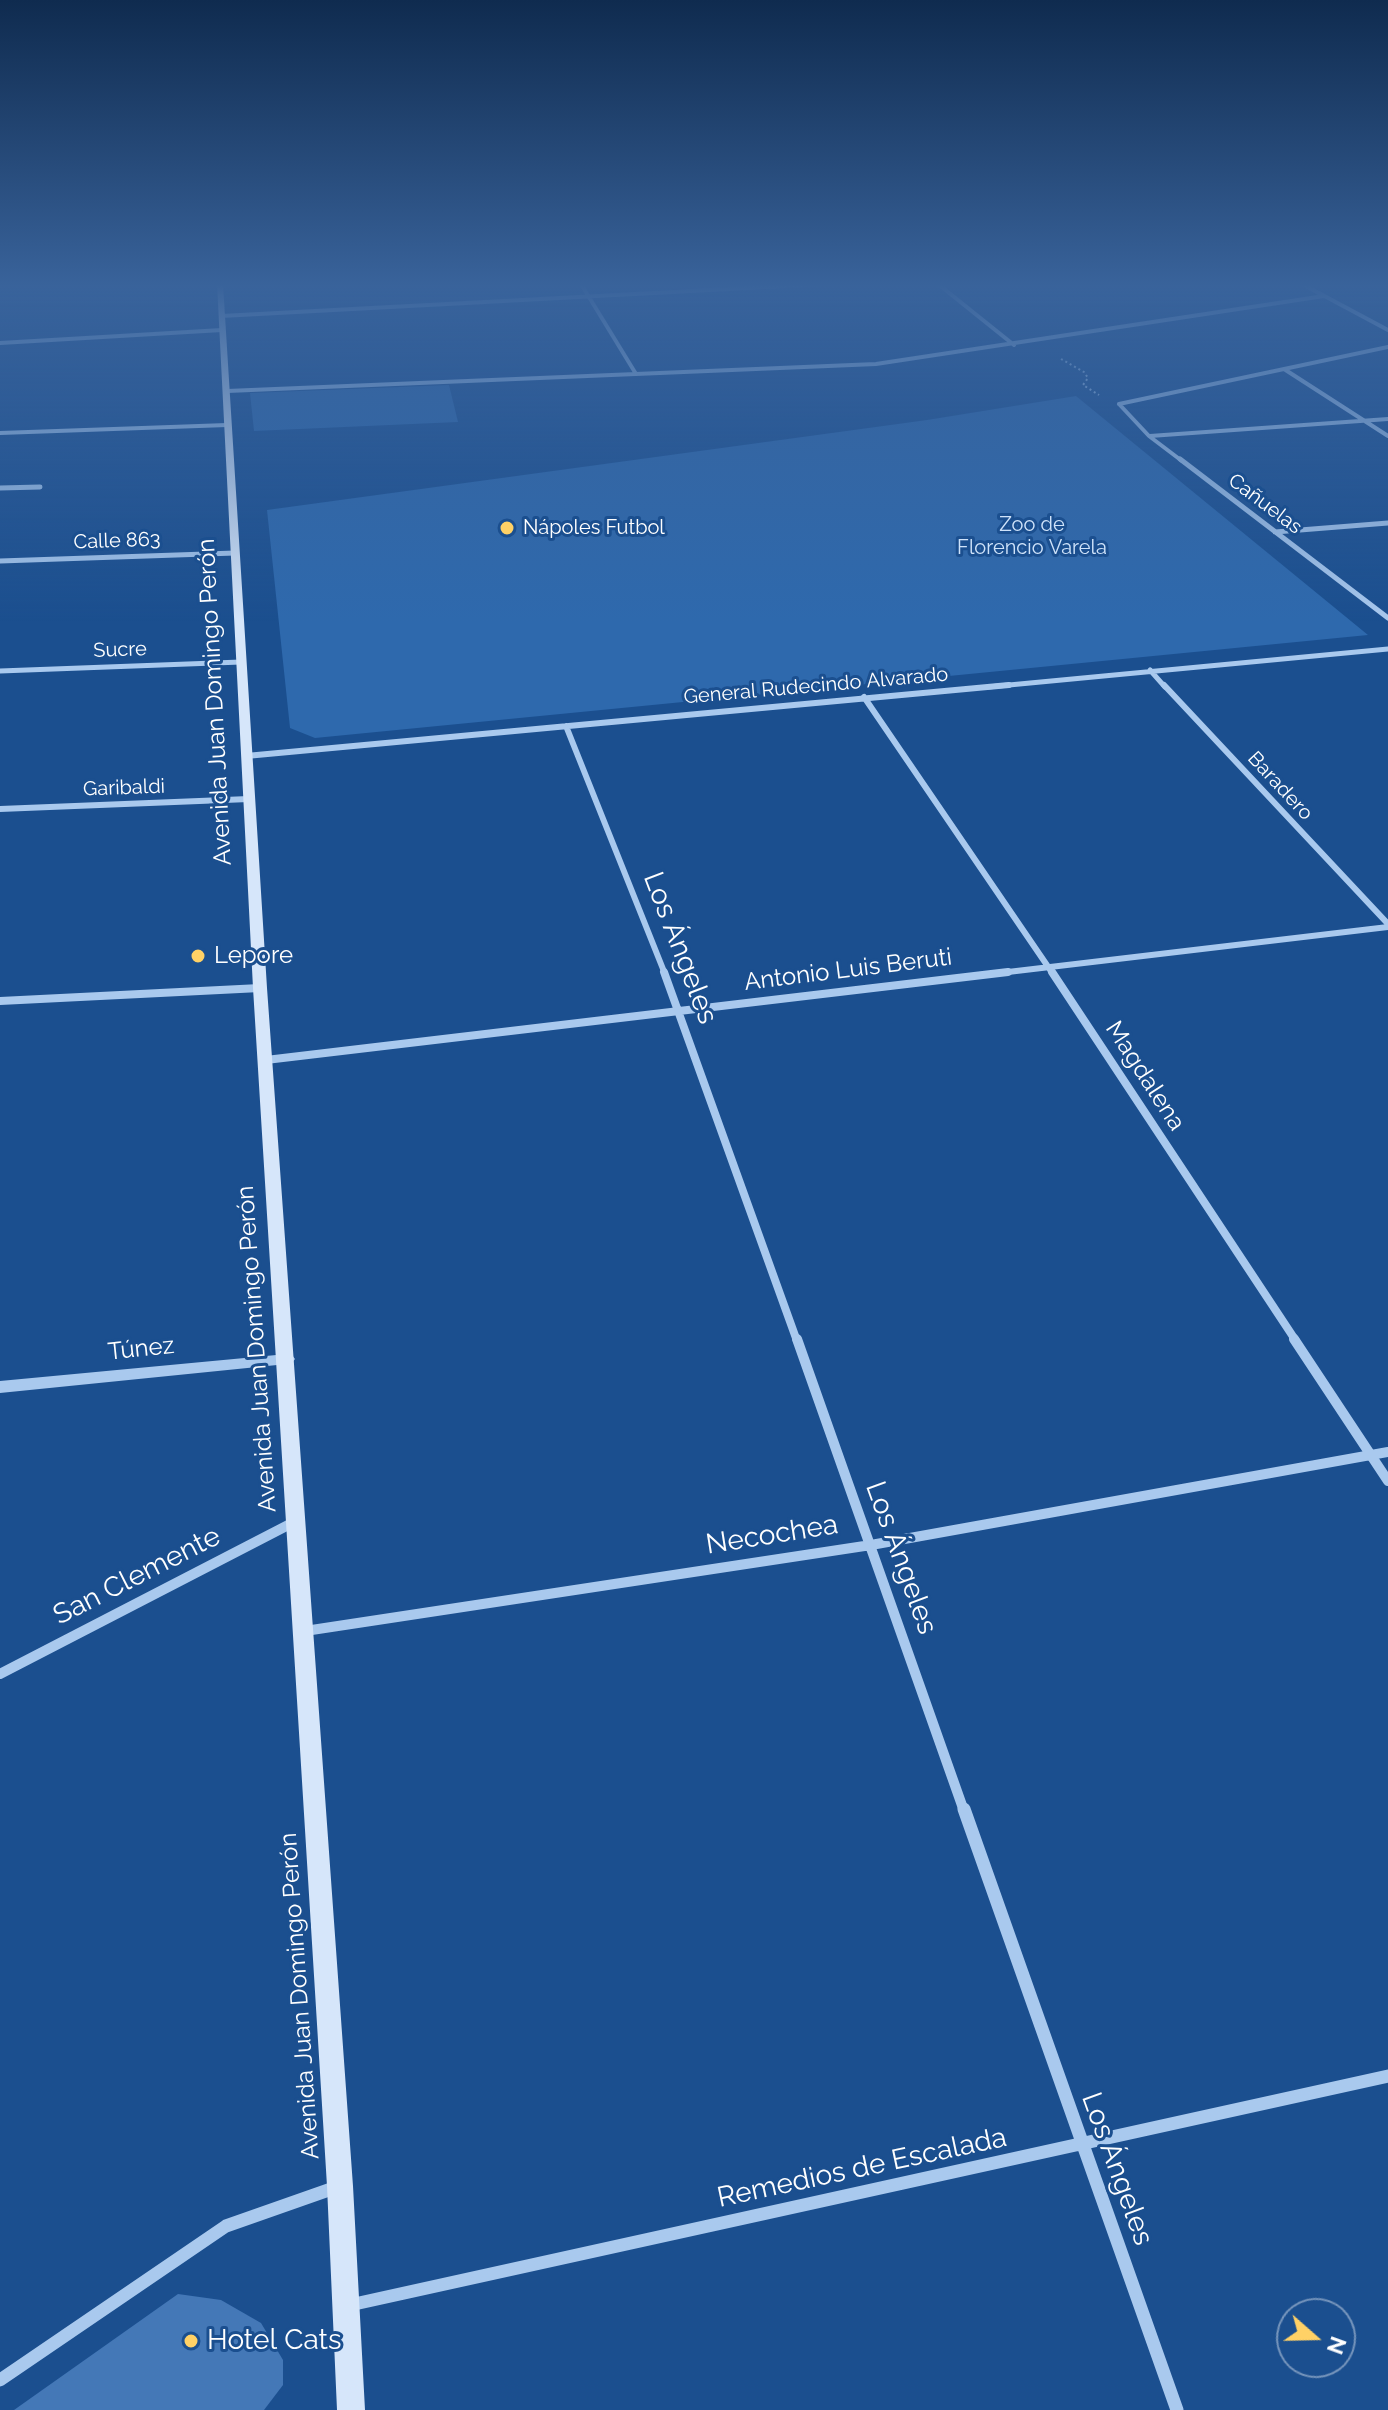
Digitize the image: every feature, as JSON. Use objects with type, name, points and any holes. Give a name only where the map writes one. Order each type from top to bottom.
[{"type":"main road","name":"Avenida Juan Domingo Perón","points":[[227,396],[260,988],[340,2186],[351,2410]]},
{"type":"street","points":[[1119,404],[1155,396]]},
{"type":"street","points":[[1326,396],[1388,436]]},
{"type":"street","name":"Cañuelas","points":[[1119,404],[1149,436],[1388,618]]},
{"type":"street","points":[[1149,436],[1388,419]]},
{"type":"street","points":[[0,433],[227,425]]},
{"type":"street","points":[[0,488],[40,487]]},
{"type":"street","points":[[1275,532],[1388,523]]},
{"type":"street","name":"Calle 863","points":[[0,561],[235,553]]},
{"type":"street","name":"General Rudecindo Alvarado","points":[[246,756],[1388,649]]},
{"type":"street","name":"Sucre","points":[[0,671],[241,662]]},
{"type":"street","name":"Baradero","points":[[1150,670],[1388,925]]},
{"type":"street","name":"Magdalena","points":[[864,697],[1047,965],[1388,1481]]},
{"type":"street","name":"Los Ángeles","points":[[566,726],[680,1011],[1177,2410]]},
{"type":"street","name":"Garibaldi","points":[[0,809],[249,799]]},
{"type":"street","name":"Antonio Luis Beruti","points":[[266,1060],[1388,925]]},
{"type":"street","points":[[0,1001],[260,988]]},
{"type":"street","name":"Túnez","points":[[0,1387],[287,1359]]},
{"type":"street","name":"Necochea","points":[[304,1631],[871,1545],[1388,1452]]},
{"type":"street","name":"San Clemente","points":[[0,1674],[297,1521]]},
{"type":"street","name":"Remedios de Escalada","points":[[346,2306],[1388,2076]]},
{"type":"street","points":[[0,2380],[226,2226],[340,2186]]},
{"type":"path","points":[[1102,396],[1119,404]]},
{"type":"green space","points":[[250,396],[452,396],[458,422],[254,431]]},
{"type":"green space","name":"Zoo de Florencio Varela","points":[[1077,396],[1368,635],[315,738],[290,728],[267,510],[927,420]]},
{"type":"building","name":"Hotel Cats","points":[[178,2294],[221,2300],[261,2323],[283,2360],[283,2385],[264,2410],[14,2410]]},
{"type":"place","name":"Nápoles Futbol","points":[[507,528]]},
{"type":"place","name":"Lepore","points":[[198,956]]},
{"type":"place","name":"Hotel Cats","points":[[191,2341]]}]
